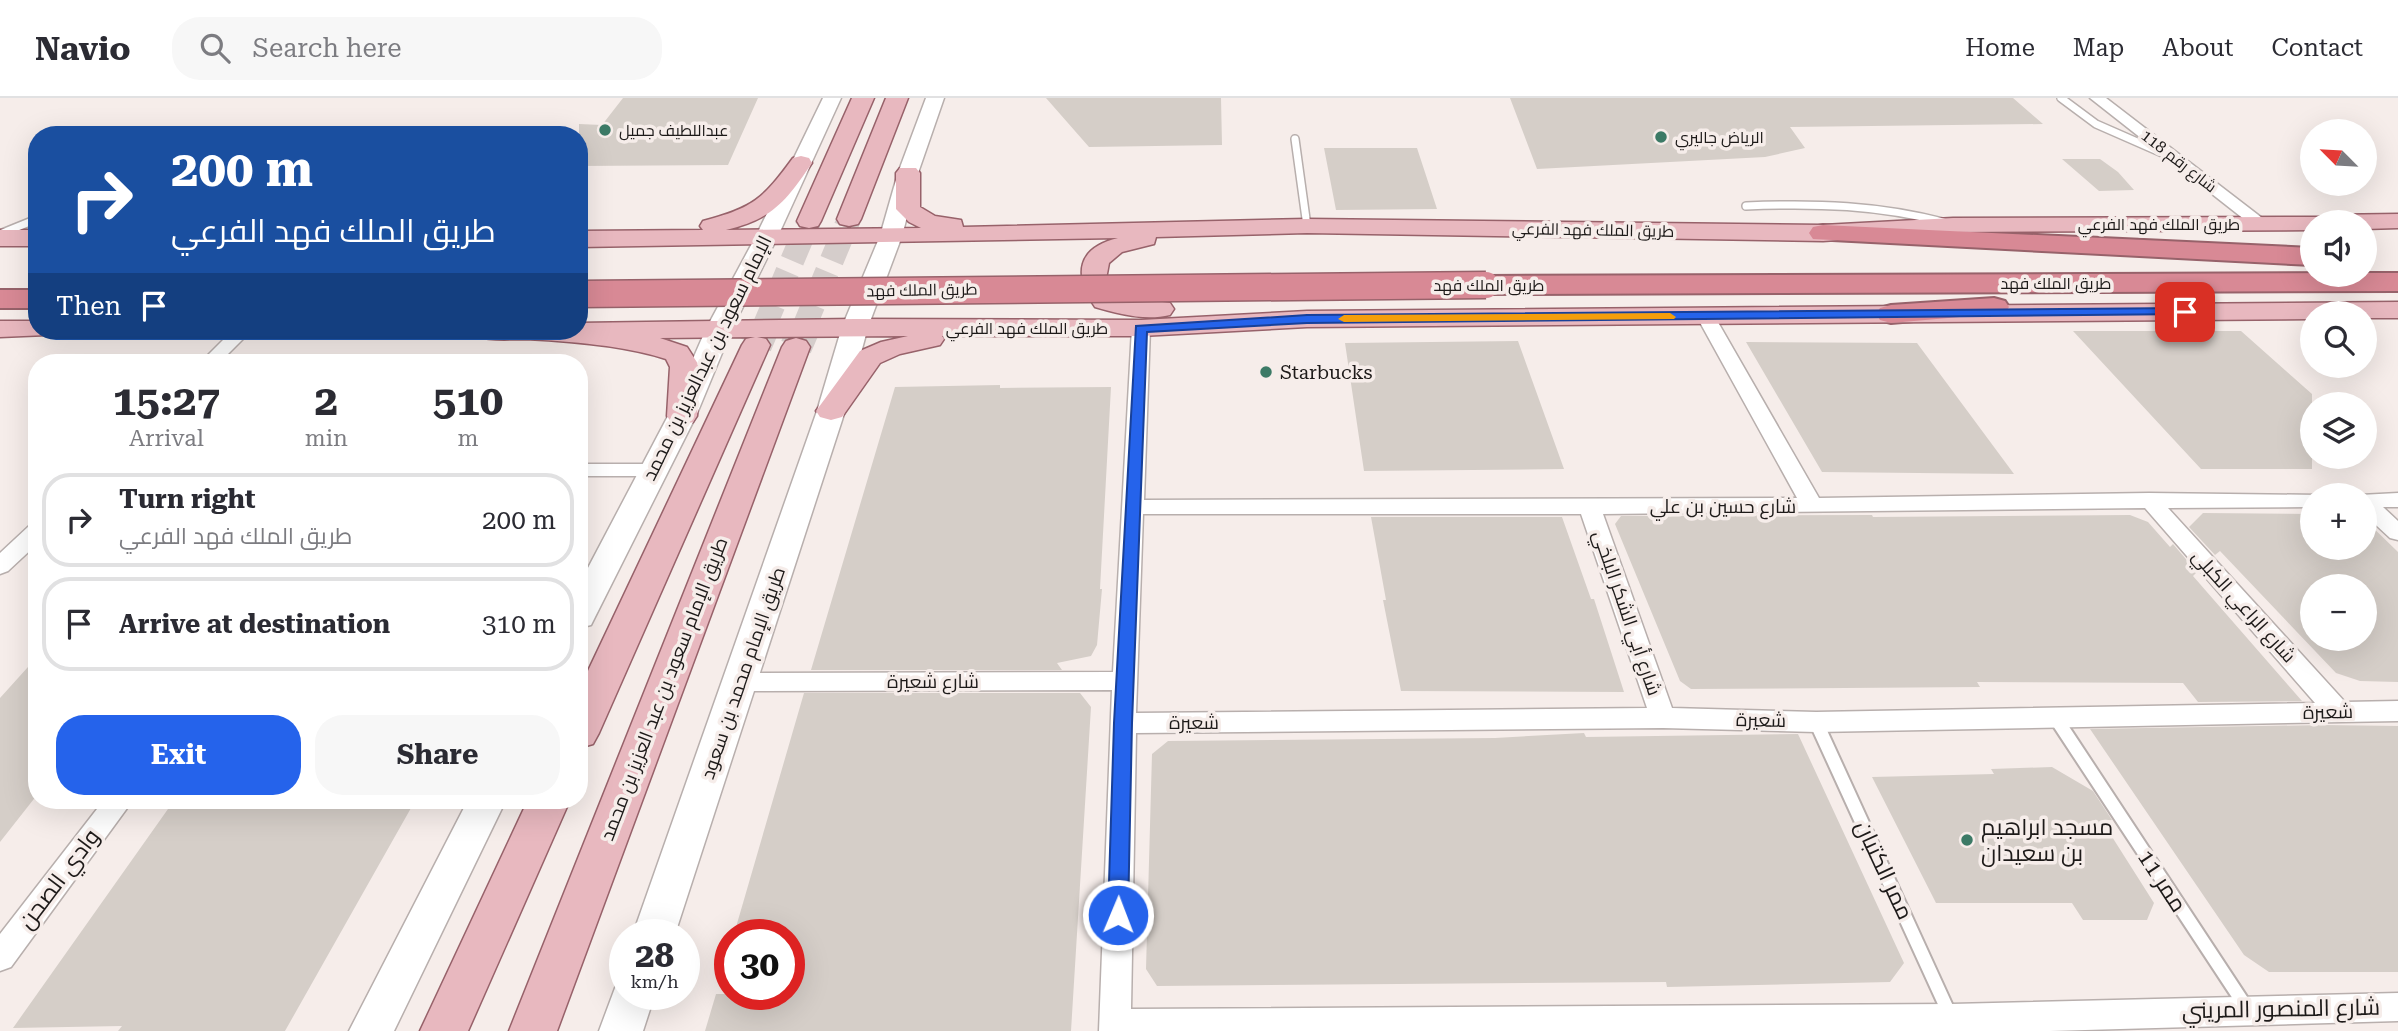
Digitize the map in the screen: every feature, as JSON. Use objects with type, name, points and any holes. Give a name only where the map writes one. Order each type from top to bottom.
[{"type":"highway","points":[[1823,233],[2300,256]]},
{"type":"highway","name":"طريق الملك فهد","points":[[588,268],[2378,274],[2398,256]]},
{"type":"highway","name":"طريق الملك فهد","points":[[588,294],[2300,257]]},
{"type":"highway","points":[[0,272],[28,272]]},
{"type":"highway","points":[[1891,314],[2378,274]]},
{"type":"highway","points":[[0,299],[28,299]]},
{"type":"main road","points":[[809,221],[863,98]]},
{"type":"main road","points":[[849,219],[897,98]]},
{"type":"main road","points":[[621,238],[696,229],[745,219],[771,204],[801,163]]},
{"type":"main road","points":[[908,173],[908,209],[916,218],[931,223],[1061,232]]},
{"type":"main road","points":[[2377,221],[2398,221]]},
{"type":"main road","name":"طريق الملك فهد الفرعي","points":[[588,239],[891,236],[1298,226],[1823,233],[1953,225],[2300,223]]},
{"type":"main road","points":[[1298,226],[1133,240],[1113,247],[1096,260],[1093,279],[1105,301],[1124,307],[1307,319]]},
{"type":"main road","points":[[0,236],[28,238]]},
{"type":"main road","name":"طريق الملك فهد الفرعي","points":[[588,331],[855,327],[1141,328],[1307,319],[2398,310]]},
{"type":"main road","points":[[831,411],[870,357],[891,348],[915,341],[1035,327]]},
{"type":"main road","points":[[0,329],[28,328]]},
{"type":"main road","points":[[588,338],[649,344],[677,353],[685,367],[682,416]]},
{"type":"main road","points":[[588,713],[756,345]]},
{"type":"main road","name":"طريق الإمام سعود بن عبد العزيز بن محمد","points":[[533,1031],[796,347]]},
{"type":"main road","points":[[444,1031],[545,809]]},
{"type":"street","name":"الإمام سعود بن عبدالعزيز بن محمد","points":[[588,599],[682,416],[719,329],[767,236],[832,98]]},
{"type":"street","name":"طريق الإمام محمد بن سعود","points":[[659,919],[831,411],[855,327],[891,236],[908,173],[935,98]]},
{"type":"street","name":"شارع رقم 118","points":[[2097,98],[2260,224]]},
{"type":"street","points":[[1706,317],[1812,505]]},
{"type":"street","points":[[1115,1028],[1123,723],[1135,507],[1141,328]]},
{"type":"street","points":[[218,354],[233,340]]},
{"type":"street","points":[[588,470],[654,470]]},
{"type":"street","name":"شارع الراعي الكبلي","points":[[2149,500],[2338,712]]},
{"type":"street","name":"شارع حسين بن علي","points":[[1135,507],[1590,507],[2300,500]]},
{"type":"street","points":[[2377,501],[2398,500]]},
{"type":"street","name":"شارع أبي الشكر البلخي","points":[[1590,507],[1663,718]]},
{"type":"street","points":[[2377,513],[2398,533]]},
{"type":"street","points":[[0,566],[28,540]]},
{"type":"street","name":"شارع شعيرة","points":[[740,682],[1125,681]]},
{"type":"street","name":"شعيرة","points":[[1123,723],[1663,718],[1816,722],[2398,711]]},
{"type":"street","name":"وادي الصحن","points":[[0,957],[112,809]]},
{"type":"street","points":[[371,1031],[482,809]]},
{"type":"street","name":"شارع المنصور المريني","points":[[1115,1028],[1952,1019],[2012,1024],[2246,1009],[2398,1007]]},
{"type":"street","points":[[621,1031],[628,1010]]},
{"type":"lane","points":[[2061,98],[2096,124],[2177,159]]},
{"type":"lane","points":[[1295,139],[1298,226]]},
{"type":"lane","points":[[1746,206],[1831,202],[1916,214],[1953,225]]},
{"type":"lane","points":[[0,236],[28,223]]},
{"type":"lane","name":"ممر 11","points":[[2055,717],[2246,1009]]},
{"type":"lane","name":"ممر الكتبان","points":[[1816,722],[1952,1019]]},
{"type":"building","name":"عبداللطيف جميل","points":[[623,98],[758,98],[728,165],[588,166],[588,126],[579,124],[602,125]]},
{"type":"building","points":[[1046,98],[1221,98],[1222,145],[1089,147]]},
{"type":"building","name":"الرياض جاليري","points":[[1510,98],[2013,98],[2043,124],[1790,127],[1805,148],[1765,157],[1537,169]]},
{"type":"building","points":[[1324,148],[1417,148],[1437,209],[1336,210]]},
{"type":"building","points":[[2062,159],[2100,159],[2118,172],[2134,190],[2099,191]]},
{"type":"building","points":[[2073,331],[2241,331],[2310,392],[2300,392],[2300,469],[2201,469]]},
{"type":"building","points":[[1518,341],[1564,469],[1364,471],[1345,343]]},
{"type":"building","points":[[1746,342],[1917,343],[2014,474],[1822,472]]},
{"type":"building","points":[[1000,385],[1000,388],[1111,387],[1102,589],[1097,645],[1091,656],[1057,663],[1062,670],[811,670],[895,387]]},
{"type":"building","points":[[2203,513],[2300,514],[2300,560],[2377,560],[2377,532],[2398,552],[2398,682],[2360,681],[2336,673],[2315,651],[2377,651],[2377,574],[2300,574],[2300,635],[2220,551],[2215,555],[2189,527]]},
{"type":"building","points":[[2130,515],[2148,522],[2170,547],[2173,544],[2197,572],[2193,576],[2302,701],[2198,702],[2183,683],[1977,682],[1980,687],[1691,689],[1680,681],[1615,524],[1621,516]]},
{"type":"building","points":[[1371,517],[1562,517],[1591,599],[1594,599],[1624,692],[1401,691],[1383,600],[1386,600]]},
{"type":"building","points":[[28,667],[28,806],[0,842],[0,698]]},
{"type":"building","points":[[804,693],[1080,693],[1091,707],[1071,1031],[705,1031],[714,1001],[714,1010],[805,1010],[805,919],[738,919]]},
{"type":"building","points":[[2398,726],[2398,972],[2269,972],[2244,955],[2090,729]]},
{"type":"building","points":[[1584,733],[1586,737],[1798,734],[1904,963],[1890,982],[1667,987],[1666,982],[1157,986],[1146,969],[1152,754],[1168,741],[1495,738]]},
{"type":"building","points":[[2052,767],[2093,791],[2112,820],[2102,821],[2154,903],[2147,920],[2083,920],[2072,903],[1936,903],[1872,777],[1994,774],[1991,769]]},
{"type":"building","points":[[168,809],[410,809],[285,1031],[118,1031],[122,1026],[13,1028]]},
{"type":"tunnel","points":[[804,327],[849,219]]},
{"type":"tunnel","points":[[764,327],[809,221]]},
{"type":"tunnel","points":[[756,345],[764,326]]},
{"type":"tunnel","points":[[796,347],[805,326]]},
{"type":"slow traffic","points":[[1344,319],[1670,317]]},
{"type":"place","name":"عبداللطيف جميل","points":[[605,130]]},
{"type":"place","name":"الرياض جاليري","points":[[1661,137]]},
{"type":"place","name":"Starbucks","points":[[1266,372]]},
{"type":"place","name":"مسجد ابراهيم بن سعيدان","points":[[1967,840]]},
{"type":"route","points":[[1118,915],[1123,723],[1135,507],[1141,328],[1307,319],[2185,312]]}]
